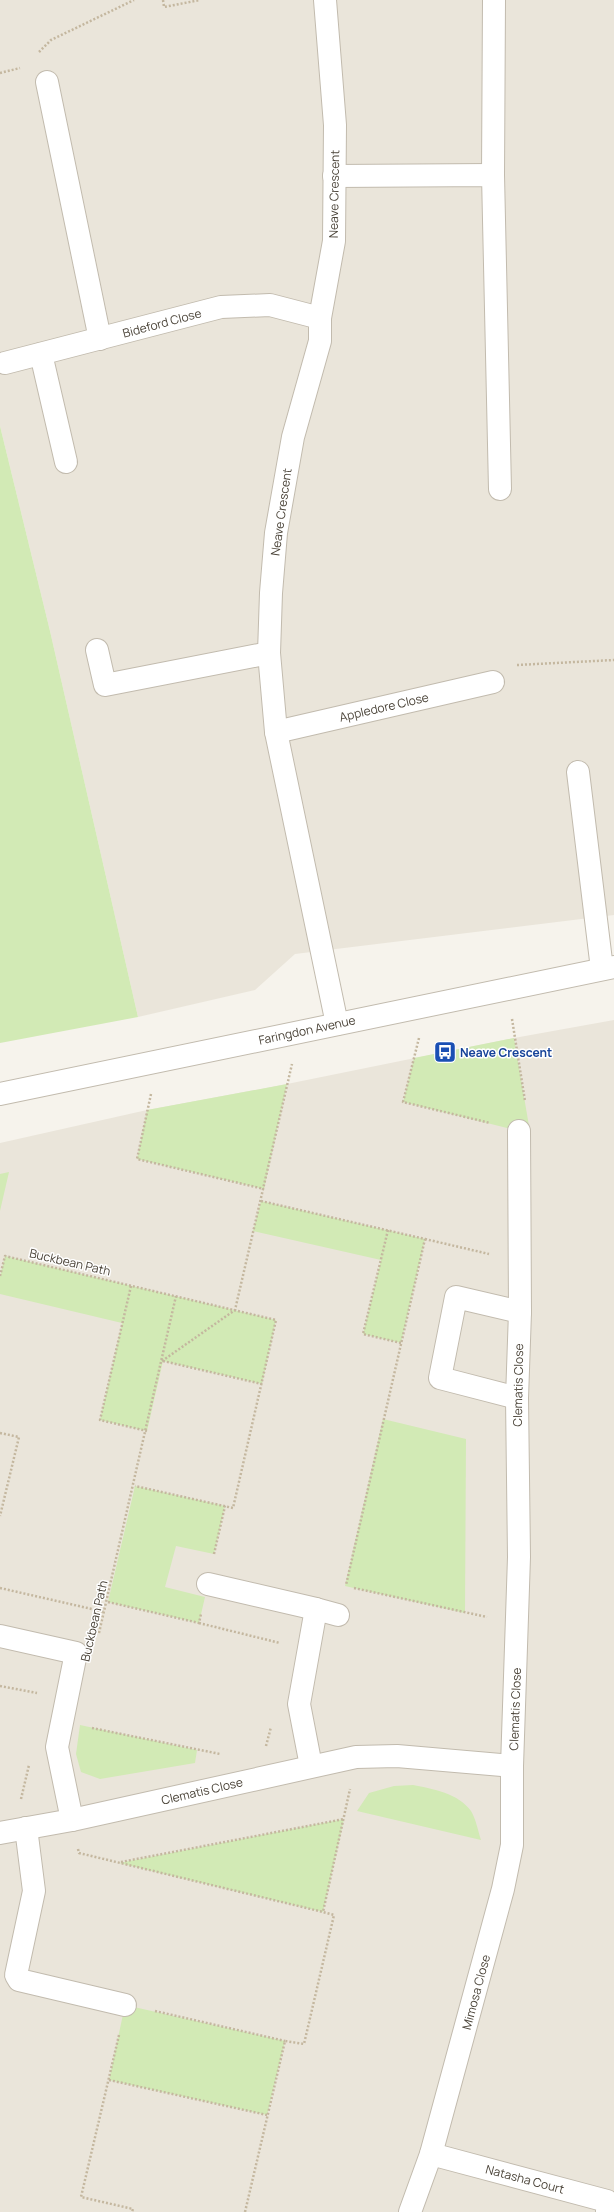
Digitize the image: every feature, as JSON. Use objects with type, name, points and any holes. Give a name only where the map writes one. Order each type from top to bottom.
[{"type":"street","name":"Neave Crescent","points":[[325,0],[335,126],[334,241],[320,318],[320,341],[293,437],[276,534],[271,593],[269,653],[276,732],[337,1024]]},
{"type":"street","points":[[494,0],[493,175],[500,489]]},
{"type":"street","points":[[47,82],[100,339]]},
{"type":"street","points":[[334,176],[493,175]]},
{"type":"street","name":"Bideford Close","points":[[6,362],[221,307],[270,305],[320,318]]},
{"type":"street","points":[[41,354],[66,462]]},
{"type":"street","points":[[97,650],[106,685],[269,653]]},
{"type":"street","name":"Appledore Close","points":[[276,732],[493,682]]},
{"type":"street","points":[[578,772],[608,968]]},
{"type":"street","name":"Faringdon Avenue","points":[[0,1094],[608,968]]},
{"type":"street","name":"Clematis Close","points":[[0,1833],[72,1820],[252,1770],[311,1766],[356,1757],[396,1756],[512,1766],[518,1623],[517,1398],[520,1312],[519,1131]]},
{"type":"street","points":[[517,1398],[440,1378],[456,1297],[520,1312]]},
{"type":"street","points":[[208,1584],[338,1615]]},
{"type":"street","points":[[311,1766],[299,1704],[316,1610]]},
{"type":"street","points":[[0,1636],[76,1653],[57,1747],[72,1820]]},
{"type":"street","name":"Mimosa Close","points":[[410,2212],[431,2154],[503,1889],[512,1845],[512,1766]]},
{"type":"street","points":[[26,1828],[34,1891],[16,1975],[19,1980],[125,2005]]},
{"type":"street","name":"Natasha Court","points":[[431,2154],[607,2201],[607,2212]]},
{"type":"path","points":[[34,57],[51,40],[134,0]]},
{"type":"path","points":[[163,0],[164,7],[200,0]]},
{"type":"path","points":[[0,73],[23,68]]},
{"type":"path","points":[[493,682],[513,665],[614,660]]},
{"type":"path","points":[[428,1005],[403,1102],[519,1131],[529,1126],[508,988]]},
{"type":"path","points":[[162,1361],[235,1310],[264,1189],[299,1031]]},
{"type":"path","points":[[158,1062],[137,1159],[264,1189]]},
{"type":"path","points":[[261,1201],[519,1261]]},
{"type":"path","points":[[388,1230],[363,1334],[401,1343]]},
{"type":"path","points":[[425,1239],[346,1586],[518,1623]]},
{"type":"path","name":"Buckbean Path","points":[[0,1276],[4,1256],[276,1320],[262,1384]]},
{"type":"path","points":[[131,1286],[100,1420],[147,1431]]},
{"type":"path","name":"Buckbean Path","points":[[99,1635],[135,1486],[176,1296]]},
{"type":"path","points":[[135,1486],[233,1508],[262,1384],[162,1361]]},
{"type":"path","points":[[0,1433],[19,1437],[0,1516]]},
{"type":"path","points":[[0,1588],[105,1612]]},
{"type":"path","points":[[199,1623],[282,1644]]},
{"type":"path","points":[[88,1727],[252,1770],[266,1746],[272,1723]]},
{"type":"path","points":[[323,1912],[356,1757]]},
{"type":"path","points":[[119,1863],[344,1819]]},
{"type":"path","points":[[72,1820],[79,1853],[334,1915],[304,2044],[125,2005],[82,2197],[133,2210],[132,2212]]},
{"type":"path","points":[[244,2212],[285,2041]]},
{"type":"path","points":[[109,2080],[267,2116]]},
{"type":"shaded area","points":[[0,0],[614,0],[614,915],[295,954],[255,990],[138,1017],[50,631],[0,426]]},
{"type":"shaded area","points":[[614,1020],[614,2212],[0,2212],[0,1143],[147,1110],[287,1084],[514,1038]]},
{"type":"green space","points":[[0,426],[50,631],[138,1017],[0,1043]]},
{"type":"green space","points":[[514,1038],[529,1126],[519,1131],[403,1102],[414,1058]]},
{"type":"green space","points":[[287,1084],[264,1189],[137,1159],[147,1110]]},
{"type":"green space","points":[[9,1172],[0,1211],[0,1174]]},
{"type":"green space","points":[[261,1201],[425,1239],[401,1343],[363,1334],[381,1260],[253,1231]]},
{"type":"green space","points":[[5,1256],[276,1320],[262,1384],[163,1361],[147,1431],[100,1420],[122,1323],[0,1294],[0,1276]]},
{"type":"green space","points":[[383,1419],[466,1439],[465,1613],[345,1586]]},
{"type":"green space","points":[[135,1486],[225,1506],[214,1554],[176,1546],[165,1587],[205,1597],[199,1623],[108,1602]]},
{"type":"green space","points":[[80,1725],[197,1750],[195,1763],[100,1779],[81,1772],[76,1754]]},
{"type":"green space","points":[[413,1785],[445,1793],[466,1805],[476,1821],[481,1840],[357,1811],[369,1793],[394,1786]]},
{"type":"green space","points":[[344,1819],[323,1912],[119,1863]]},
{"type":"green space","points":[[125,2005],[285,2041],[267,2115],[109,2080]]},
{"type":"place","name":"Neave Crescent","points":[[445,1052]]}]
